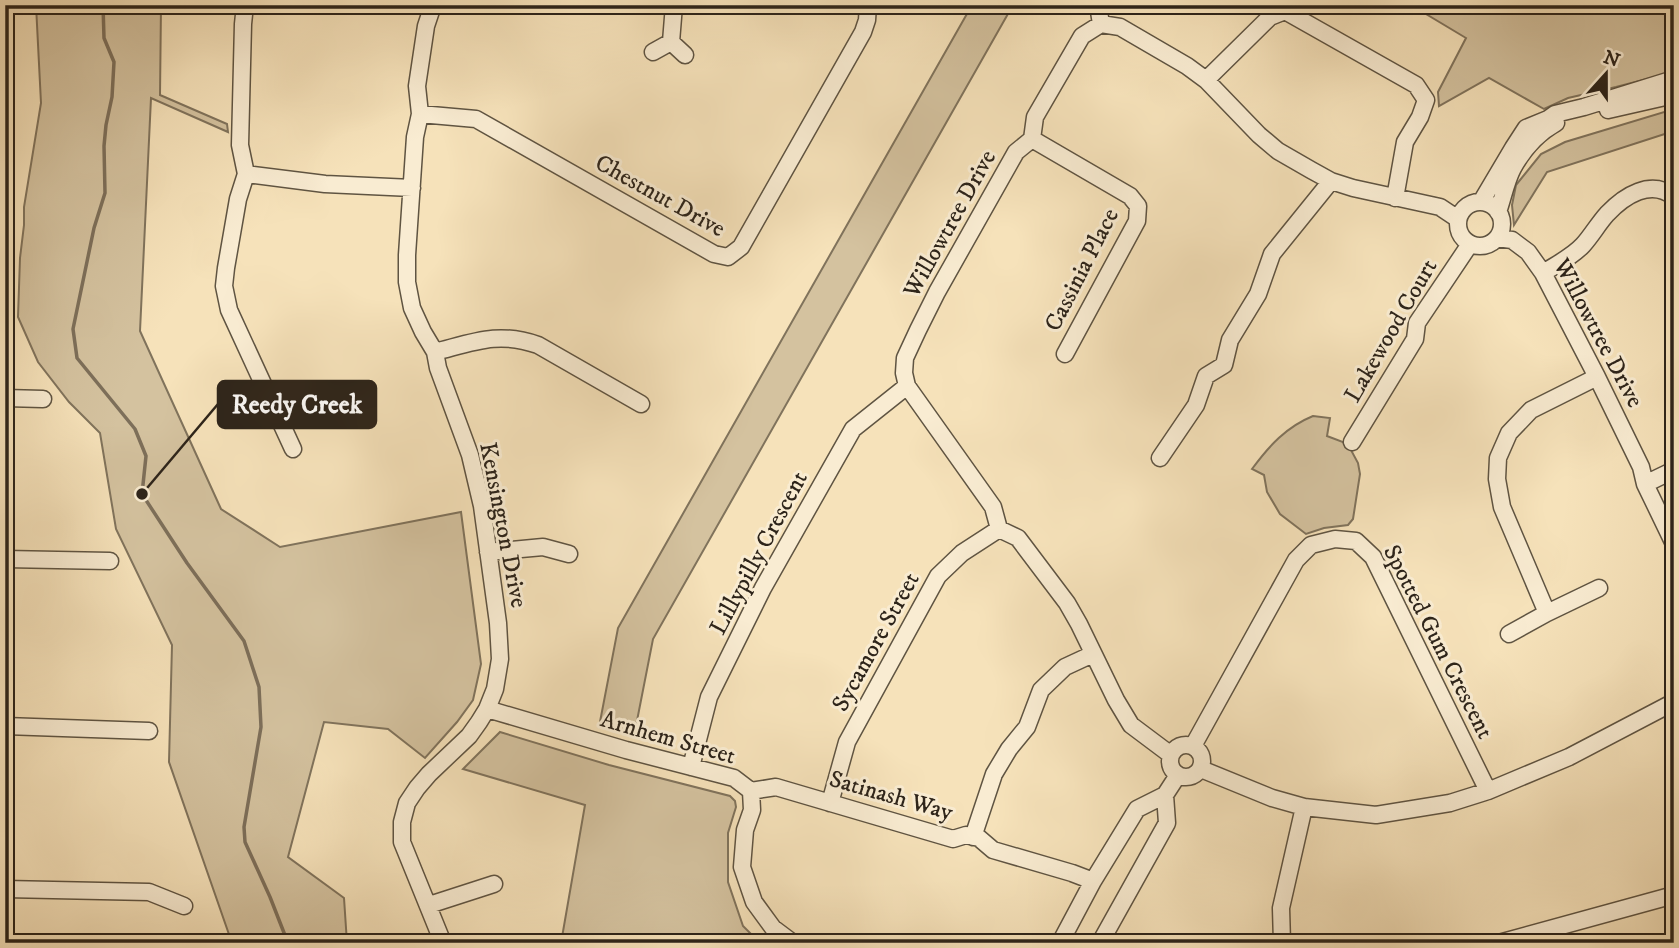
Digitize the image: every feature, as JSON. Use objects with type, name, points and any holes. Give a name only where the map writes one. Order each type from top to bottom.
[{"type":"street","points":[[245,5],[240,145],[246,174],[238,199],[224,286],[229,310],[293,449]]},
{"type":"street","name":"Kensington Drive","points":[[433,5],[426,26],[417,86],[420,114],[415,137],[407,282],[412,308],[435,352],[438,368],[470,455],[482,506],[498,623],[500,659],[495,689],[487,709],[469,736],[429,774],[408,803],[402,822],[402,842],[443,943]]},
{"type":"street","points":[[671,42],[674,5]]},
{"type":"street","name":"Chestnut Drive","points":[[420,114],[476,119],[714,254],[728,257],[741,247],[863,32],[868,5]]},
{"type":"street","points":[[1098,5],[1101,24],[1120,27],[1206,80],[1278,151],[1331,181],[1440,207],[1458,219]]},
{"type":"street","points":[[1206,80],[1270,17],[1285,11],[1416,85],[1426,100],[1420,117],[1405,142],[1395,198]]},
{"type":"street","name":"Willowtree Drive","points":[[907,386],[905,358],[937,292],[1016,152],[1032,139],[1035,117],[1082,36],[1101,24]]},
{"type":"street","points":[[653,52],[671,42]]},
{"type":"street","points":[[671,42],[685,55]]},
{"type":"street","points":[[1481,202],[1527,128],[1555,114],[1674,79]]},
{"type":"street","points":[[1498,212],[1512,169],[1543,130],[1563,119],[1674,95]]},
{"type":"street","name":"Cassinia Place","points":[[1032,139],[1130,196],[1138,206],[1137,221],[1065,354]]},
{"type":"street","points":[[246,174],[325,184],[412,188]]},
{"type":"street","points":[[1160,458],[1196,405],[1206,376],[1224,365],[1230,340],[1258,293],[1272,254],[1331,181]]},
{"type":"street","points":[[1543,273],[1574,254],[1587,242],[1606,215],[1621,200],[1639,191],[1656,187],[1674,197]]},
{"type":"street","points":[[1481,202],[1488,203],[1498,212],[1502,225],[1497,238],[1485,246],[1470,244],[1462,238],[1458,229],[1458,219],[1466,206],[1481,202]]},
{"type":"street","name":"Willowtree Drive","points":[[1497,238],[1512,240],[1528,252],[1543,273],[1641,467],[1645,484],[1674,544]]},
{"type":"street","name":"Lakewood Court","points":[[1352,442],[1415,339],[1417,323],[1470,244]]},
{"type":"street","points":[[435,352],[496,337],[520,338],[538,345],[641,404]]},
{"type":"street","points":[[1547,613],[1502,507],[1497,479],[1499,458],[1509,433],[1531,410],[1597,377]]},
{"type":"street","points":[[907,386],[993,506],[999,528],[1018,538],[1067,603],[1131,725],[1171,755]]},
{"type":"street","name":"Lillypilly Crescent","points":[[691,767],[709,697],[762,588],[853,429],[907,386]]},
{"type":"street","points":[[5,398],[43,399]]},
{"type":"street","points":[[1645,484],[1674,470]]},
{"type":"street","name":"Sycamore Street","points":[[830,803],[847,742],[938,576],[962,553],[999,528]]},
{"type":"street","name":"Spotted Gum Crescent","points":[[1194,746],[1296,560],[1311,545],[1335,539],[1356,541],[1373,557],[1488,791]]},
{"type":"street","points":[[488,552],[543,547],[569,554]]},
{"type":"street","points":[[5,559],[110,561]]},
{"type":"street","points":[[1509,634],[1599,588]]},
{"type":"street","points":[[972,837],[994,774],[1027,727],[1041,690],[1065,667],[1093,654]]},
{"type":"street","points":[[1201,769],[1272,798],[1304,807],[1376,815],[1450,803],[1488,791],[1569,757],[1674,702]]},
{"type":"street","name":"Arnhem Street","points":[[487,709],[600,743],[734,778],[751,791],[752,810],[745,830],[742,867],[754,902],[773,928],[793,943]]},
{"type":"street","points":[[5,726],[149,731]]},
{"type":"street","points":[[1194,746],[1202,756],[1201,769],[1191,777],[1184,778],[1174,772],[1170,764],[1171,755],[1178,747],[1194,746]]},
{"type":"street","points":[[1060,943],[1093,881],[1137,809],[1165,795],[1178,775]]},
{"type":"street","name":"Satinash Way","points":[[751,791],[776,787],[953,839],[966,835],[979,838],[993,850],[1093,881]]},
{"type":"street","points":[[1100,943],[1167,823],[1165,795]]},
{"type":"street","points":[[1282,943],[1281,908],[1304,807]]},
{"type":"street","points":[[429,905],[494,884]]},
{"type":"street","points":[[5,888],[149,892],[184,906]]},
{"type":"street","points":[[1499,943],[1674,895]]},
{"type":"shaded area","points":[[36,5],[161,5],[160,95],[227,124],[228,132],[151,98],[140,331],[221,509],[280,547],[461,512],[481,664],[473,700],[425,758],[388,729],[324,722],[288,857],[344,898],[347,943],[232,943],[169,762],[172,645],[116,529],[100,433],[69,402],[38,362],[18,317],[24,207],[41,103]]},
{"type":"shaded area","points":[[972,5],[1013,5],[653,639],[634,736],[599,727],[618,628]]},
{"type":"shaded area","points":[[1411,5],[1674,5],[1674,72],[1568,98],[1544,109],[1489,78],[1439,106],[1438,92],[1466,38]]},
{"type":"shaded area","points":[[1674,109],[1674,131],[1547,172],[1514,225],[1512,205],[1516,185],[1541,154],[1565,142]]},
{"type":"shaded area","points":[[1313,416],[1330,418],[1327,436],[1343,442],[1351,450],[1360,474],[1353,519],[1348,525],[1306,534],[1280,514],[1267,492],[1264,475],[1252,469],[1279,438]]},
{"type":"shaded area","points":[[500,732],[609,765],[730,796],[736,807],[728,833],[728,882],[743,926],[760,943],[561,943],[585,805],[463,769]]},
{"type":"waterway","points":[[103,5],[104,38],[114,62],[112,97],[104,146],[105,193],[94,228],[73,329],[77,358],[135,429],[146,456],[142,494],[187,563],[244,641],[259,687],[261,727],[244,827],[245,842],[288,943]]},
{"type":"place","name":"Reedy Creek","points":[[142,494]]}]
